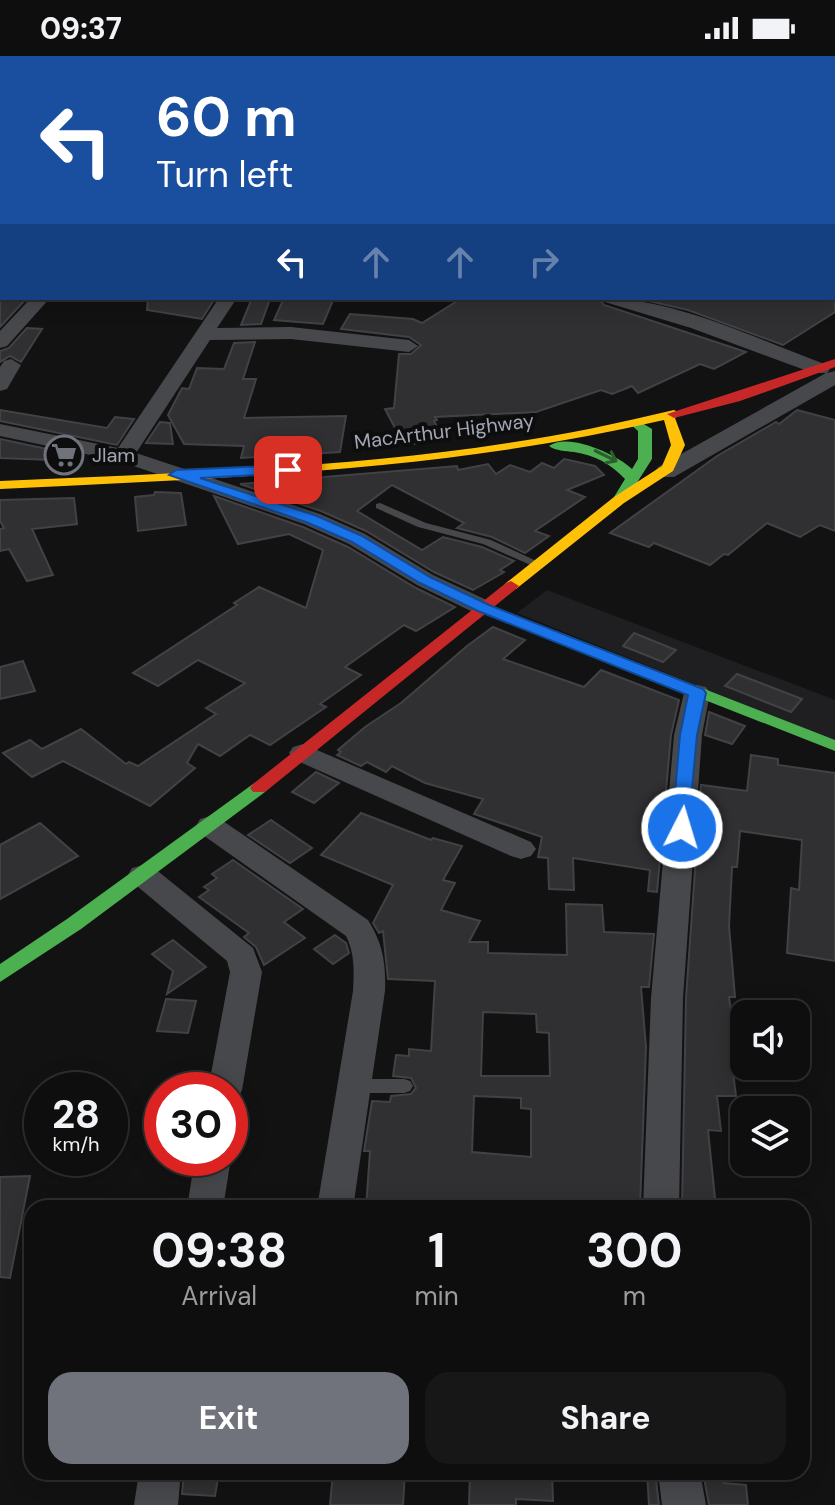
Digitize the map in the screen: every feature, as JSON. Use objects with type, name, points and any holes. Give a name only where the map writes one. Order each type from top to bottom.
[{"type":"main road","name":"MacArthur Highway","points":[[0,485],[348,465],[517,445],[637,424],[830,369]]},
{"type":"main road","points":[[0,974],[210,826],[619,500],[666,472],[675,455],[677,441],[677,430],[668,416]]},
{"type":"main road","points":[[619,500],[647,451],[645,429],[637,424]]},
{"type":"main road","points":[[517,445],[595,451],[614,459],[632,478]]},
{"type":"main road","points":[[484,608],[835,746]]},
{"type":"street","points":[[0,342],[39,300]]},
{"type":"street","points":[[124,456],[227,300]]},
{"type":"street","points":[[618,300],[830,369]]},
{"type":"street","points":[[202,334],[291,333],[409,346]]},
{"type":"street","points":[[0,385],[11,365]]},
{"type":"street","points":[[666,472],[830,369]]},
{"type":"street","points":[[0,430],[124,456],[312,519],[357,539],[425,580],[484,608]]},
{"type":"street","points":[[661,1200],[667,998],[688,735],[697,693]]},
{"type":"street","points":[[303,753],[521,849]]},
{"type":"street","points":[[210,826],[357,928],[366,941],[371,958],[369,991],[336,1200]]},
{"type":"street","points":[[143,875],[242,956],[246,972],[228,1072]]},
{"type":"street","points":[[206,1200],[210,1176]]},
{"type":"street","points":[[156,1505],[159,1480]]},
{"type":"street","points":[[680,1480],[684,1505]]},
{"type":"lane","points":[[380,506],[422,525],[487,542],[539,565]]},
{"type":"lane","points":[[354,1086],[404,1086]]},
{"type":"shaded area","points":[[547,590],[835,700],[835,741],[517,613]]},
{"type":"building","points":[[0,300],[25,300],[0,327]]},
{"type":"building","points":[[148,300],[214,300],[202,319],[147,310]]},
{"type":"building","points":[[251,300],[270,300],[261,324],[241,325]]},
{"type":"building","points":[[283,300],[333,300],[323,324],[274,320]]},
{"type":"building","points":[[459,300],[600,300],[604,305],[746,352],[714,369],[700,364],[638,393],[632,386],[612,394],[601,390],[536,412],[435,417],[444,440],[404,445],[385,409],[394,408],[399,354],[411,354],[421,345],[409,337],[341,329],[350,314],[413,319],[422,323]]},
{"type":"building","points":[[645,300],[835,300],[835,312],[783,345],[688,310]]},
{"type":"building","points":[[27,328],[42,329],[21,362],[10,356],[0,362],[0,351],[9,348]]},
{"type":"building","points":[[255,342],[243,379],[256,379],[244,418],[346,416],[340,452],[241,458],[244,446],[184,444],[168,415],[182,388],[189,389],[197,368],[224,369],[234,343]]},
{"type":"building","points":[[0,410],[107,428],[115,417],[134,419],[117,445],[0,421]]},
{"type":"building","points":[[797,410],[835,420],[835,531],[820,525],[800,537],[767,523],[728,555],[724,554],[710,565],[654,543],[649,547],[610,533],[717,456],[776,422],[779,424]]},
{"type":"building","points":[[160,422],[170,423],[173,444],[146,443]]},
{"type":"building","points":[[0,439],[80,456],[78,461],[0,458]]},
{"type":"building","points":[[564,459],[595,466],[604,475],[567,490],[585,497],[535,531],[549,536],[525,553],[492,537],[457,528],[464,523],[392,485],[357,511],[422,550],[443,537],[482,547],[514,561],[500,570],[504,572],[473,590],[434,572],[366,531],[321,511],[240,484],[457,466],[458,470],[488,464],[496,474],[510,465],[530,472],[542,463],[554,468]]},
{"type":"building","points":[[155,492],[181,493],[186,525],[138,531],[135,497],[154,495]]},
{"type":"building","points":[[214,496],[303,527],[348,547],[416,588],[455,607],[416,631],[404,625],[345,667],[361,675],[320,704],[326,707],[270,745],[250,735],[220,756],[198,744],[187,763],[195,768],[150,806],[63,761],[32,777],[3,753],[30,740],[42,749],[81,729],[126,764],[129,762],[138,766],[216,714],[206,708],[245,683],[198,660],[158,686],[133,673],[237,605],[234,603],[259,587],[306,608],[323,550],[289,534],[238,544]]},
{"type":"building","points":[[74,498],[77,524],[32,529],[53,575],[27,581],[9,549],[0,551],[0,529],[4,528],[0,521],[0,500]]},
{"type":"building","points":[[493,627],[525,640],[503,659],[584,687],[601,670],[679,700],[671,735],[657,892],[648,891],[650,870],[573,858],[574,890],[549,889],[548,858],[538,857],[542,837],[474,814],[483,799],[425,783],[392,766],[386,772],[367,762],[361,766],[337,755],[341,752],[338,750],[365,727],[401,703]]},
{"type":"building","points":[[634,633],[676,650],[663,662],[623,646]]},
{"type":"building","points":[[23,661],[35,691],[0,699],[0,667]]},
{"type":"building","points":[[737,674],[802,699],[791,712],[725,686]]},
{"type":"building","points":[[709,712],[745,726],[732,744],[705,735]]},
{"type":"building","points":[[751,755],[778,759],[778,765],[835,773],[835,961],[787,953],[791,888],[799,890],[802,840],[740,831],[737,867],[732,867],[729,926],[735,997],[729,997],[730,1080],[734,1080],[736,1096],[717,1096],[721,1131],[708,1130],[715,1200],[682,1200],[686,998],[701,785],[747,791]]},
{"type":"building","points":[[316,772],[339,783],[314,803],[292,792]]},
{"type":"building","points":[[361,813],[431,840],[462,846],[443,880],[455,883],[441,910],[480,921],[469,942],[488,942],[488,953],[567,955],[566,904],[602,905],[604,932],[654,934],[649,987],[641,987],[646,1047],[640,1200],[367,1200],[370,1151],[364,1151],[372,1101],[390,1102],[391,1096],[411,1094],[416,1088],[411,1078],[393,1076],[396,1055],[409,1056],[409,1049],[431,1051],[435,981],[388,979],[383,931],[379,933],[373,923],[393,885],[321,855]],"holes":[[[483,1012],[536,1014],[537,1032],[549,1033],[550,1076],[481,1076]],[[474,1096],[521,1098],[521,1108],[531,1109],[531,1157],[472,1152]]]},
{"type":"building","points":[[271,820],[312,848],[290,863],[248,835]]},
{"type":"building","points":[[40,823],[78,856],[0,899],[0,845]]},
{"type":"building","points":[[233,860],[303,909],[284,922],[305,938],[264,965],[256,947],[244,937],[249,933],[199,897],[209,890],[204,887],[217,878],[212,874]]},
{"type":"building","points":[[335,935],[346,943],[349,953],[333,964],[314,949]]},
{"type":"building","points":[[173,940],[206,967],[167,994],[173,971],[152,954]]},
{"type":"building","points":[[166,999],[196,1001],[188,1033],[157,1031]]},
{"type":"building","points":[[30,1176],[10,1278],[0,1277],[0,1177]]},
{"type":"building","points":[[183,1480],[218,1480],[215,1496],[182,1494]]},
{"type":"building","points":[[332,1480],[405,1480],[403,1505],[330,1505]]},
{"type":"building","points":[[470,1480],[552,1480],[553,1501],[516,1499],[516,1505],[469,1505]]},
{"type":"building","points":[[647,1480],[656,1480],[659,1505],[649,1505]]},
{"type":"building","points":[[704,1480],[746,1485],[748,1505],[709,1505]]},
{"type":"traffic: fast","points":[[621,497],[645,459],[645,429],[637,424]]},
{"type":"traffic: fast","points":[[556,446],[598,453],[616,463],[632,478]]},
{"type":"traffic: fast","points":[[484,608],[835,746]]},
{"type":"traffic: fast","points":[[0,974],[74,924],[259,788]]},
{"type":"traffic: slow","points":[[0,485],[254,472],[424,458],[591,433],[674,414]]},
{"type":"traffic: slow","points":[[511,586],[619,500],[668,468],[678,445],[668,416]]},
{"type":"traffic: jam","points":[[674,414],[735,398],[835,363]]},
{"type":"traffic: jam","points":[[259,788],[511,586]]},
{"type":"place","name":"Jlam","points":[[64,455]]},
{"type":"route","points":[[288,470],[176,475],[312,519],[357,539],[425,580],[484,608],[697,693],[688,735],[682,828]]}]
